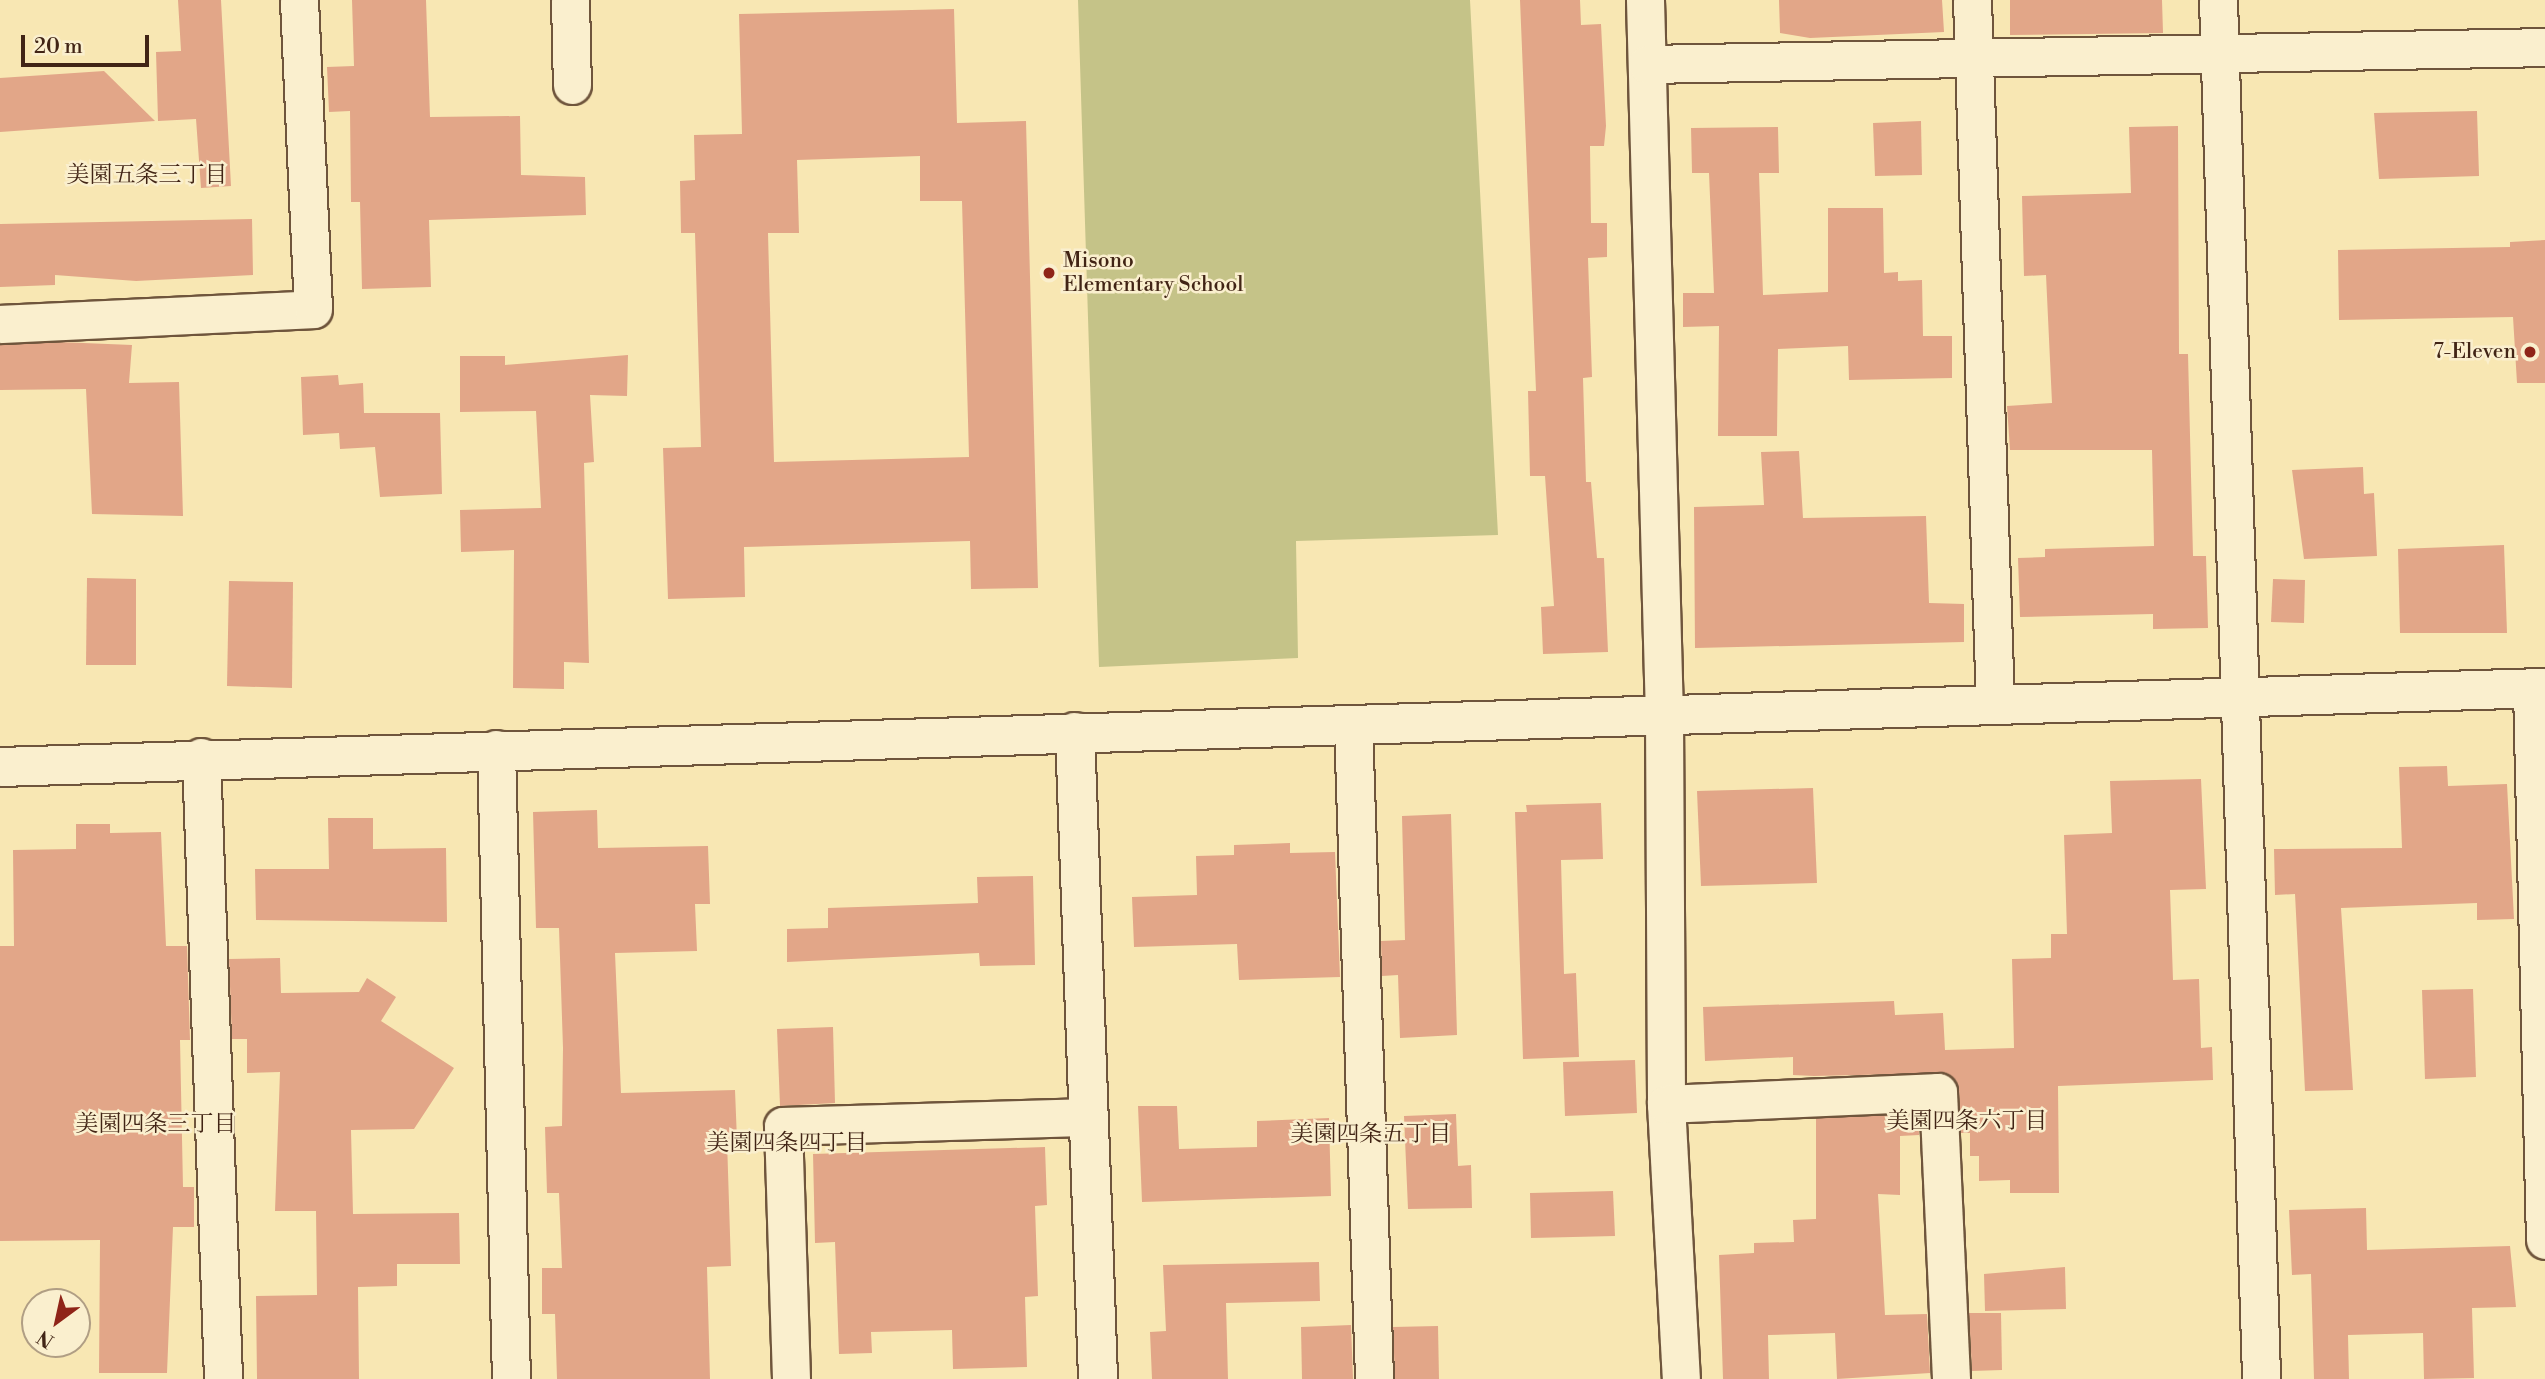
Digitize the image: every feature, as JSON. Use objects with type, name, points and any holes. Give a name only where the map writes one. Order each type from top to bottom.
[{"type":"street","points":[[0,324],[313,309],[299,0]]},
{"type":"street","points":[[570,0],[572,85]]},
{"type":"street","points":[[1645,0],[1664,716],[1667,1104],[1681,1379]]},
{"type":"street","points":[[1972,0],[1995,704]]},
{"type":"street","points":[[2218,0],[2242,697],[2261,1379]]},
{"type":"street","points":[[1647,64],[2545,47]]},
{"type":"street","points":[[0,767],[201,757],[2538,689],[2545,1240]]},
{"type":"street","points":[[1353,724],[1374,1379]]},
{"type":"street","points":[[1075,732],[1098,1379]]},
{"type":"street","points":[[496,749],[511,1379]]},
{"type":"street","points":[[201,757],[223,1379]]},
{"type":"street","points":[[1667,1104],[1938,1092],[1951,1379]]},
{"type":"street","points":[[791,1379],[783,1126],[1089,1117]]},
{"type":"shaded area","points":[[1078,0],[1470,0],[1498,535],[1296,541],[1298,658],[1099,667]]},
{"type":"building","points":[[178,0],[221,0],[231,186],[201,188],[196,119],[158,121],[156,52],[181,51]]},
{"type":"building","points":[[352,0],[426,0],[430,117],[520,116],[521,175],[585,177],[586,215],[429,220],[431,287],[362,289],[360,202],[351,202],[350,111],[329,112],[327,67],[354,66]]},
{"type":"building","points":[[1520,0],[1580,0],[1581,25],[1601,24],[1606,126],[1604,146],[1590,146],[1591,223],[1607,223],[1607,257],[1588,258],[1592,377],[1583,378],[1586,482],[1591,482],[1597,558],[1604,558],[1608,652],[1543,654],[1541,607],[1554,606],[1545,476],[1530,476],[1528,391],[1536,391]]},
{"type":"building","points":[[1779,0],[1942,0],[1944,32],[1810,38],[1780,33]]},
{"type":"building","points":[[2010,0],[2162,0],[2163,33],[2010,35]]},
{"type":"building","points":[[954,9],[957,123],[1026,121],[1038,588],[971,589],[970,541],[744,547],[745,597],[668,599],[663,448],[701,447],[695,233],[681,233],[680,181],[695,180],[694,135],[742,134],[739,14]],"holes":[[[920,156],[920,201],[962,201],[969,457],[774,462],[768,233],[799,233],[797,160]]]},
{"type":"building","points":[[104,71],[155,121],[0,132],[0,78]]},
{"type":"building","points":[[2477,111],[2479,176],[2379,179],[2374,113]]},
{"type":"building","points":[[1921,121],[1922,175],[1875,176],[1873,123]]},
{"type":"building","points":[[2178,126],[2179,354],[2188,354],[2193,556],[2206,556],[2208,628],[2153,629],[2153,614],[2020,617],[2018,558],[2045,557],[2045,549],[2154,546],[2152,450],[2010,450],[2007,406],[2052,403],[2046,275],[2024,276],[2022,196],[2131,193],[2129,127]]},
{"type":"building","points":[[1778,127],[1779,173],[1759,173],[1763,295],[1828,292],[1828,208],[1883,208],[1884,273],[1898,272],[1898,281],[1922,280],[1923,336],[1952,336],[1952,378],[1849,380],[1848,346],[1778,349],[1777,436],[1718,436],[1719,326],[1683,327],[1683,293],[1714,293],[1709,173],[1692,173],[1691,128]]},
{"type":"building","points":[[252,219],[253,275],[136,281],[55,275],[55,285],[0,287],[0,224]]},
{"type":"building","points":[[2545,240],[2545,383],[2517,383],[2513,317],[2339,320],[2338,250],[2510,247],[2510,242]]},
{"type":"building","points":[[59,342],[132,345],[129,383],[179,382],[183,516],[92,514],[86,389],[0,390],[0,345]]},
{"type":"building","points":[[628,355],[627,396],[590,395],[594,462],[584,463],[589,663],[564,662],[564,689],[513,688],[514,550],[461,552],[460,510],[541,508],[536,411],[460,412],[460,356],[505,356],[505,365]]},
{"type":"building","points":[[338,375],[339,385],[363,383],[364,413],[440,413],[442,494],[380,497],[375,447],[340,449],[339,433],[303,435],[301,377]]},
{"type":"building","points":[[1799,451],[1803,518],[1926,516],[1929,603],[1964,604],[1964,642],[1695,648],[1694,507],[1764,505],[1761,452]]},
{"type":"building","points":[[2363,467],[2364,494],[2374,493],[2377,556],[2304,559],[2292,470]]},
{"type":"building","points":[[2504,545],[2507,633],[2400,633],[2398,549]]},
{"type":"building","points":[[87,578],[136,579],[136,665],[86,665]]},
{"type":"building","points":[[2273,579],[2305,580],[2304,623],[2271,622]]},
{"type":"building","points":[[229,581],[293,582],[292,688],[227,686]]},
{"type":"building","points":[[2447,766],[2448,786],[2507,784],[2514,919],[2477,920],[2477,903],[2341,908],[2353,1090],[2305,1091],[2295,894],[2275,895],[2274,849],[2402,848],[2399,767]]},
{"type":"building","points":[[2201,779],[2206,889],[2170,890],[2173,980],[2199,979],[2201,1048],[2212,1047],[2213,1080],[2058,1086],[2059,1193],[2010,1193],[2010,1180],[1979,1181],[1979,1156],[1970,1156],[1970,1133],[1961,1133],[1959,1090],[1947,1073],[1793,1075],[1793,1057],[1705,1061],[1703,1007],[1894,1001],[1895,1015],[1943,1013],[1945,1050],[2014,1048],[2012,959],[2051,958],[2051,934],[2067,934],[2064,835],[2112,833],[2110,781]]},
{"type":"building","points":[[1813,788],[1817,883],[1701,886],[1697,791]]},
{"type":"building","points":[[1601,803],[1603,859],[1561,860],[1564,974],[1576,973],[1579,1057],[1523,1059],[1515,812],[1527,812],[1526,805]]},
{"type":"building","points":[[597,810],[598,848],[708,846],[710,904],[695,904],[697,951],[615,953],[621,1093],[735,1090],[737,1140],[727,1140],[731,1266],[707,1267],[710,1379],[557,1379],[555,1314],[542,1314],[542,1268],[562,1268],[559,1193],[547,1193],[545,1127],[562,1126],[563,1048],[559,928],[536,928],[533,812]]},
{"type":"building","points":[[1451,814],[1457,1035],[1400,1038],[1398,975],[1382,976],[1381,941],[1405,940],[1402,816]]},
{"type":"building","points":[[328,818],[373,818],[373,849],[446,848],[447,922],[256,920],[255,869],[329,869]]},
{"type":"building","points":[[76,824],[110,824],[110,833],[161,832],[166,946],[187,946],[190,1040],[180,1040],[183,1187],[194,1187],[194,1227],[173,1227],[167,1373],[99,1373],[100,1240],[0,1241],[0,946],[14,946],[13,850],[76,849]]},
{"type":"building","points":[[1290,843],[1290,853],[1335,852],[1340,977],[1239,980],[1237,944],[1134,947],[1132,897],[1197,895],[1196,856],[1234,855],[1234,845]]},
{"type":"building","points":[[1033,876],[1035,965],[980,966],[979,953],[787,962],[787,929],[828,928],[828,908],[978,903],[977,877]]},
{"type":"building","points":[[280,958],[281,993],[359,992],[367,978],[396,997],[381,1021],[454,1068],[414,1129],[351,1130],[353,1214],[459,1213],[460,1264],[397,1264],[397,1286],[358,1287],[359,1379],[257,1379],[256,1296],[317,1295],[316,1211],[275,1211],[280,1072],[247,1073],[247,1039],[232,1039],[229,959]]},
{"type":"building","points":[[2473,989],[2476,1077],[2425,1079],[2422,990]]},
{"type":"building","points":[[833,1027],[835,1103],[780,1106],[777,1029]]},
{"type":"building","points":[[1635,1060],[1637,1113],[1565,1116],[1563,1062]]},
{"type":"building","points":[[1138,1106],[1177,1106],[1179,1149],[1257,1147],[1257,1121],[1329,1118],[1331,1196],[1142,1202]]},
{"type":"building","points":[[1456,1114],[1458,1166],[1471,1165],[1472,1208],[1408,1209],[1404,1116]]},
{"type":"building","points":[[1918,1114],[1919,1135],[1900,1136],[1900,1195],[1878,1194],[1885,1315],[1927,1314],[1930,1373],[1837,1379],[1835,1333],[1768,1335],[1769,1379],[1723,1379],[1719,1255],[1754,1253],[1754,1243],[1794,1242],[1793,1220],[1816,1219],[1816,1118]]},
{"type":"building","points":[[1045,1147],[1047,1205],[1035,1206],[1038,1296],[1025,1297],[1027,1367],[953,1369],[952,1330],[871,1332],[872,1353],[839,1354],[835,1242],[815,1243],[813,1154]]},
{"type":"building","points":[[1613,1191],[1615,1236],[1531,1238],[1530,1193]]},
{"type":"building","points":[[2366,1208],[2367,1250],[2510,1246],[2516,1307],[2472,1308],[2474,1378],[2424,1379],[2423,1333],[2348,1335],[2349,1379],[2314,1379],[2311,1274],[2292,1275],[2289,1210]]},
{"type":"building","points":[[1319,1262],[1320,1301],[1226,1303],[1228,1379],[1152,1379],[1150,1332],[1166,1331],[1163,1265]]},
{"type":"building","points":[[2065,1267],[2066,1309],[1985,1311],[1984,1274]]},
{"type":"building","points":[[1969,1313],[2001,1313],[2002,1370],[1972,1371]]},
{"type":"building","points":[[1351,1325],[1353,1379],[1302,1379],[1301,1327]]},
{"type":"building","points":[[1438,1326],[1439,1379],[1395,1379],[1393,1327]]},
{"type":"place","name":"Misono Elementary School","points":[[1049,273]]},
{"type":"place","name":"7-Eleven","points":[[2530,352]]},
{"type":"district","name":"美園五条三丁目","points":[[147,175]]},
{"type":"district","name":"美園四条六丁目","points":[[1967,1121]]},
{"type":"district","name":"美園四条三丁目","points":[[156,1124]]},
{"type":"district","name":"美園四条五丁目","points":[[1371,1134]]},
{"type":"district","name":"美園四条四丁目","points":[[787,1143]]}]
